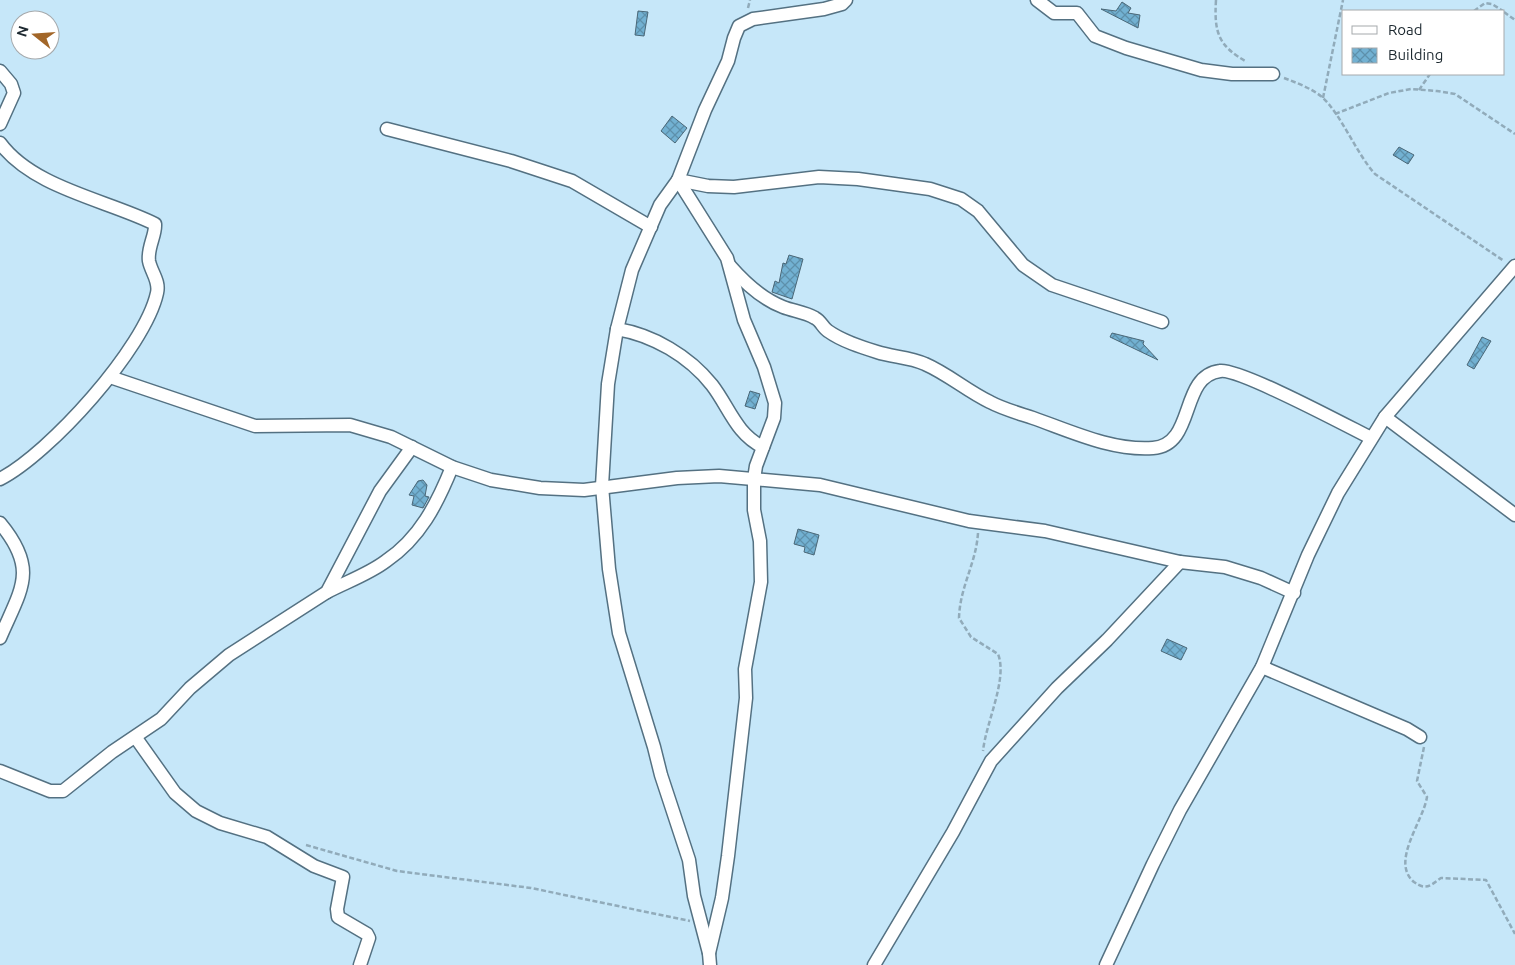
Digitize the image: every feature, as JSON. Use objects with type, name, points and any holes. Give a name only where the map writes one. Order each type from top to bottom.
[{"type":"street","points":[[710,959],[694,896],[689,860],[661,775],[619,633],[609,569],[602,486],[608,384],[617,329],[632,270],[660,205],[678,180],[705,110],[728,61],[734,38],[740,26],[753,19],[824,9],[846,0]]},
{"type":"street","points":[[1037,0],[1054,13],[1077,13],[1095,36],[1126,48],[1201,70],[1232,74],[1273,74]]},
{"type":"street","points":[[0,72],[11,84],[14,92],[0,124]]},
{"type":"street","points":[[387,129],[511,161],[572,181],[651,227]]},
{"type":"street","points":[[0,143],[8,153],[40,175],[156,225],[149,258],[158,292],[142,330],[110,377],[93,398],[36,453],[12,473],[0,479]]},
{"type":"street","points":[[678,180],[708,186],[734,187],[819,177],[858,179],[930,189],[961,199],[978,211],[1023,264],[1052,285],[1162,322]]},
{"type":"street","points":[[678,180],[723,250],[744,320],[775,396],[774,418],[754,479],[754,510],[760,541],[762,582],[759,603],[750,635],[745,669],[746,698],[728,856],[710,959]]},
{"type":"street","points":[[729,265],[762,296],[785,308],[813,317],[828,331],[879,353],[923,363],[997,405],[1102,442],[1133,448],[1153,448],[1169,443],[1178,433],[1202,381],[1213,372],[1222,370],[1234,372],[1256,381],[1372,438]]},
{"type":"street","points":[[1106,965],[1152,864],[1180,810],[1262,667],[1321,526],[1372,438],[1385,417],[1514,267]]},
{"type":"street","points":[[617,329],[652,338],[686,361],[712,386],[733,420],[746,436],[763,447]]},
{"type":"street","points":[[110,377],[255,426],[350,425],[384,435],[452,467],[491,480],[540,488],[584,490],[602,486],[702,476],[820,485],[978,522],[1064,534],[1180,562],[1225,567],[1261,578],[1294,593]]},
{"type":"street","points":[[1385,417],[1515,516]]},
{"type":"street","points":[[327,592],[380,491],[412,447]]},
{"type":"street","points":[[0,771],[50,791],[60,793],[112,752],[136,738],[160,719],[190,688],[229,655],[327,592],[386,562],[425,523],[439,499],[452,467]]},
{"type":"street","points":[[0,523],[16,545],[24,573],[20,592],[0,638]]},
{"type":"street","points":[[874,965],[953,832],[991,761],[1057,688],[1108,640],[1180,562]]},
{"type":"street","points":[[1262,667],[1407,729],[1420,737]]},
{"type":"street","points":[[136,738],[175,793],[196,812],[226,825],[267,837],[304,860],[342,877],[337,909],[338,917],[367,934],[369,938],[360,965]]},
{"type":"path","points":[[1216,0],[1215,18],[1217,34],[1222,44],[1250,64]]},
{"type":"path","points":[[1323,98],[1343,0]]},
{"type":"path","points":[[1475,10],[1485,3],[1492,4],[1500,10]]},
{"type":"path","points":[[1273,74],[1302,85],[1323,98],[1375,174],[1514,267]]},
{"type":"path","points":[[1419,90],[1429,75]]},
{"type":"path","points":[[1335,114],[1389,93],[1419,90],[1455,94],[1515,134]]},
{"type":"path","points":[[978,522],[976,553],[964,583],[959,618],[971,637],[998,654],[1002,676],[991,712],[982,754]]},
{"type":"path","points":[[1420,737],[1425,748],[1417,781],[1426,797],[1405,856],[1404,867],[1407,874],[1415,882],[1426,888],[1431,887],[1441,878],[1486,880],[1515,934]]},
{"type":"path","points":[[299,844],[397,871],[531,888],[701,923]]},
{"type":"building","points":[[1122,2],[1131,8],[1128,13],[1140,15],[1138,28],[1101,9],[1116,11]]},
{"type":"building","points":[[638,11],[648,12],[644,36],[635,35]]},
{"type":"building","points":[[672,116],[687,128],[675,143],[661,131]]},
{"type":"building","points":[[1399,147],[1414,155],[1408,164],[1393,155]]},
{"type":"building","points":[[789,255],[803,259],[792,299],[772,292],[775,281],[779,283],[783,263],[786,264]]},
{"type":"building","points":[[1112,333],[1144,341],[1143,344],[1158,360],[1110,337]]},
{"type":"building","points":[[1482,337],[1491,341],[1474,369],[1467,365]]},
{"type":"building","points":[[750,391],[760,394],[755,409],[745,406]]},
{"type":"building","points":[[423,480],[427,485],[425,496],[429,497],[423,508],[412,505],[414,496],[409,495],[418,481]]},
{"type":"building","points":[[798,529],[819,535],[814,555],[804,552],[805,547],[794,544]]},
{"type":"building","points":[[1167,639],[1187,648],[1181,660],[1161,651]]}]
